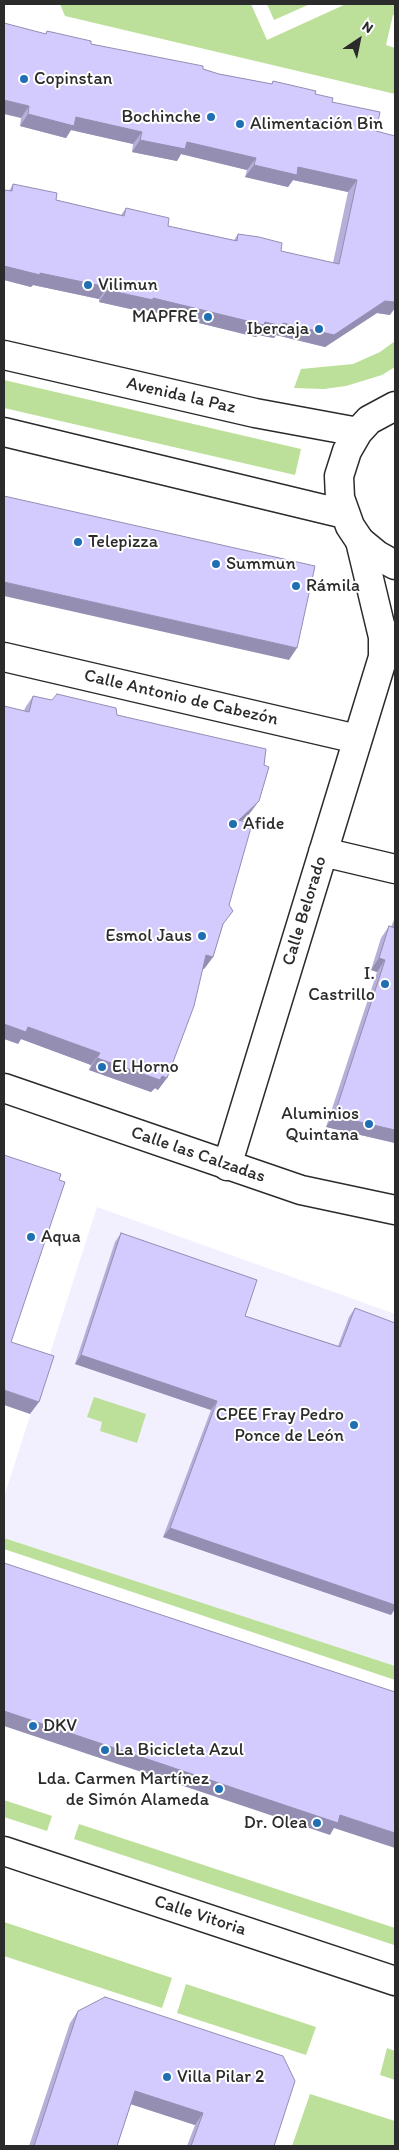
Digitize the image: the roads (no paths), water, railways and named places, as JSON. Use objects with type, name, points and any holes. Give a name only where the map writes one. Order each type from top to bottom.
[{"type":"main road","name":"Avenida la Paz","points":[[4,355],[255,413],[358,432]]},
{"type":"main road","points":[[395,406],[369,420],[358,432],[347,451],[339,476],[340,498],[344,514],[360,541],[377,555],[395,565]]},
{"type":"main road","points":[[4,432],[344,514]]},
{"type":"main road","name":"Calle Belorado","points":[[227,1166],[357,739],[389,646],[383,637],[360,541]]},
{"type":"main road","name":"Calle Antonio de Cabezón","points":[[4,657],[357,739]]},
{"type":"main road","points":[[323,852],[395,869]]},
{"type":"main road","name":"Calle las Calzadas","points":[[4,1088],[301,1190],[395,1210]]},
{"type":"main road","name":"Calle Vitoria","points":[[4,1850],[395,1982]]},
{"type":"place","name":"Copinstan","points":[[24,79]]},
{"type":"place","name":"Bochinche","points":[[211,117]]},
{"type":"place","name":"Alimentación Bin","points":[[240,124]]},
{"type":"place","name":"Vilimun","points":[[88,285]]},
{"type":"place","name":"MAPFRE","points":[[208,317]]},
{"type":"place","name":"Ibercaja","points":[[319,329]]},
{"type":"place","name":"Telepizza","points":[[78,542]]},
{"type":"place","name":"Summun","points":[[216,564]]},
{"type":"place","name":"Rámila","points":[[296,586]]},
{"type":"place","name":"Afide","points":[[233,824]]},
{"type":"place","name":"Esmol Jaus","points":[[202,936]]},
{"type":"place","name":"I. Castrillo","points":[[385,984]]},
{"type":"place","name":"El Horno","points":[[102,1067]]},
{"type":"place","name":"Aluminios Quintana","points":[[369,1124]]},
{"type":"place","name":"Aqua","points":[[31,1237]]},
{"type":"place","name":"CPEE Fray Pedro Ponce de León","points":[[354,1425]]},
{"type":"place","name":"DKV","points":[[33,1726]]},
{"type":"place","name":"La Bicicleta Azul","points":[[105,1750]]},
{"type":"place","name":"Lda. Carmen Martínez de Simón Alameda","points":[[219,1789]]},
{"type":"place","name":"Dr. Olea","points":[[317,1823]]},
{"type":"place","name":"Villa Pilar 2","points":[[167,2077]]}]
